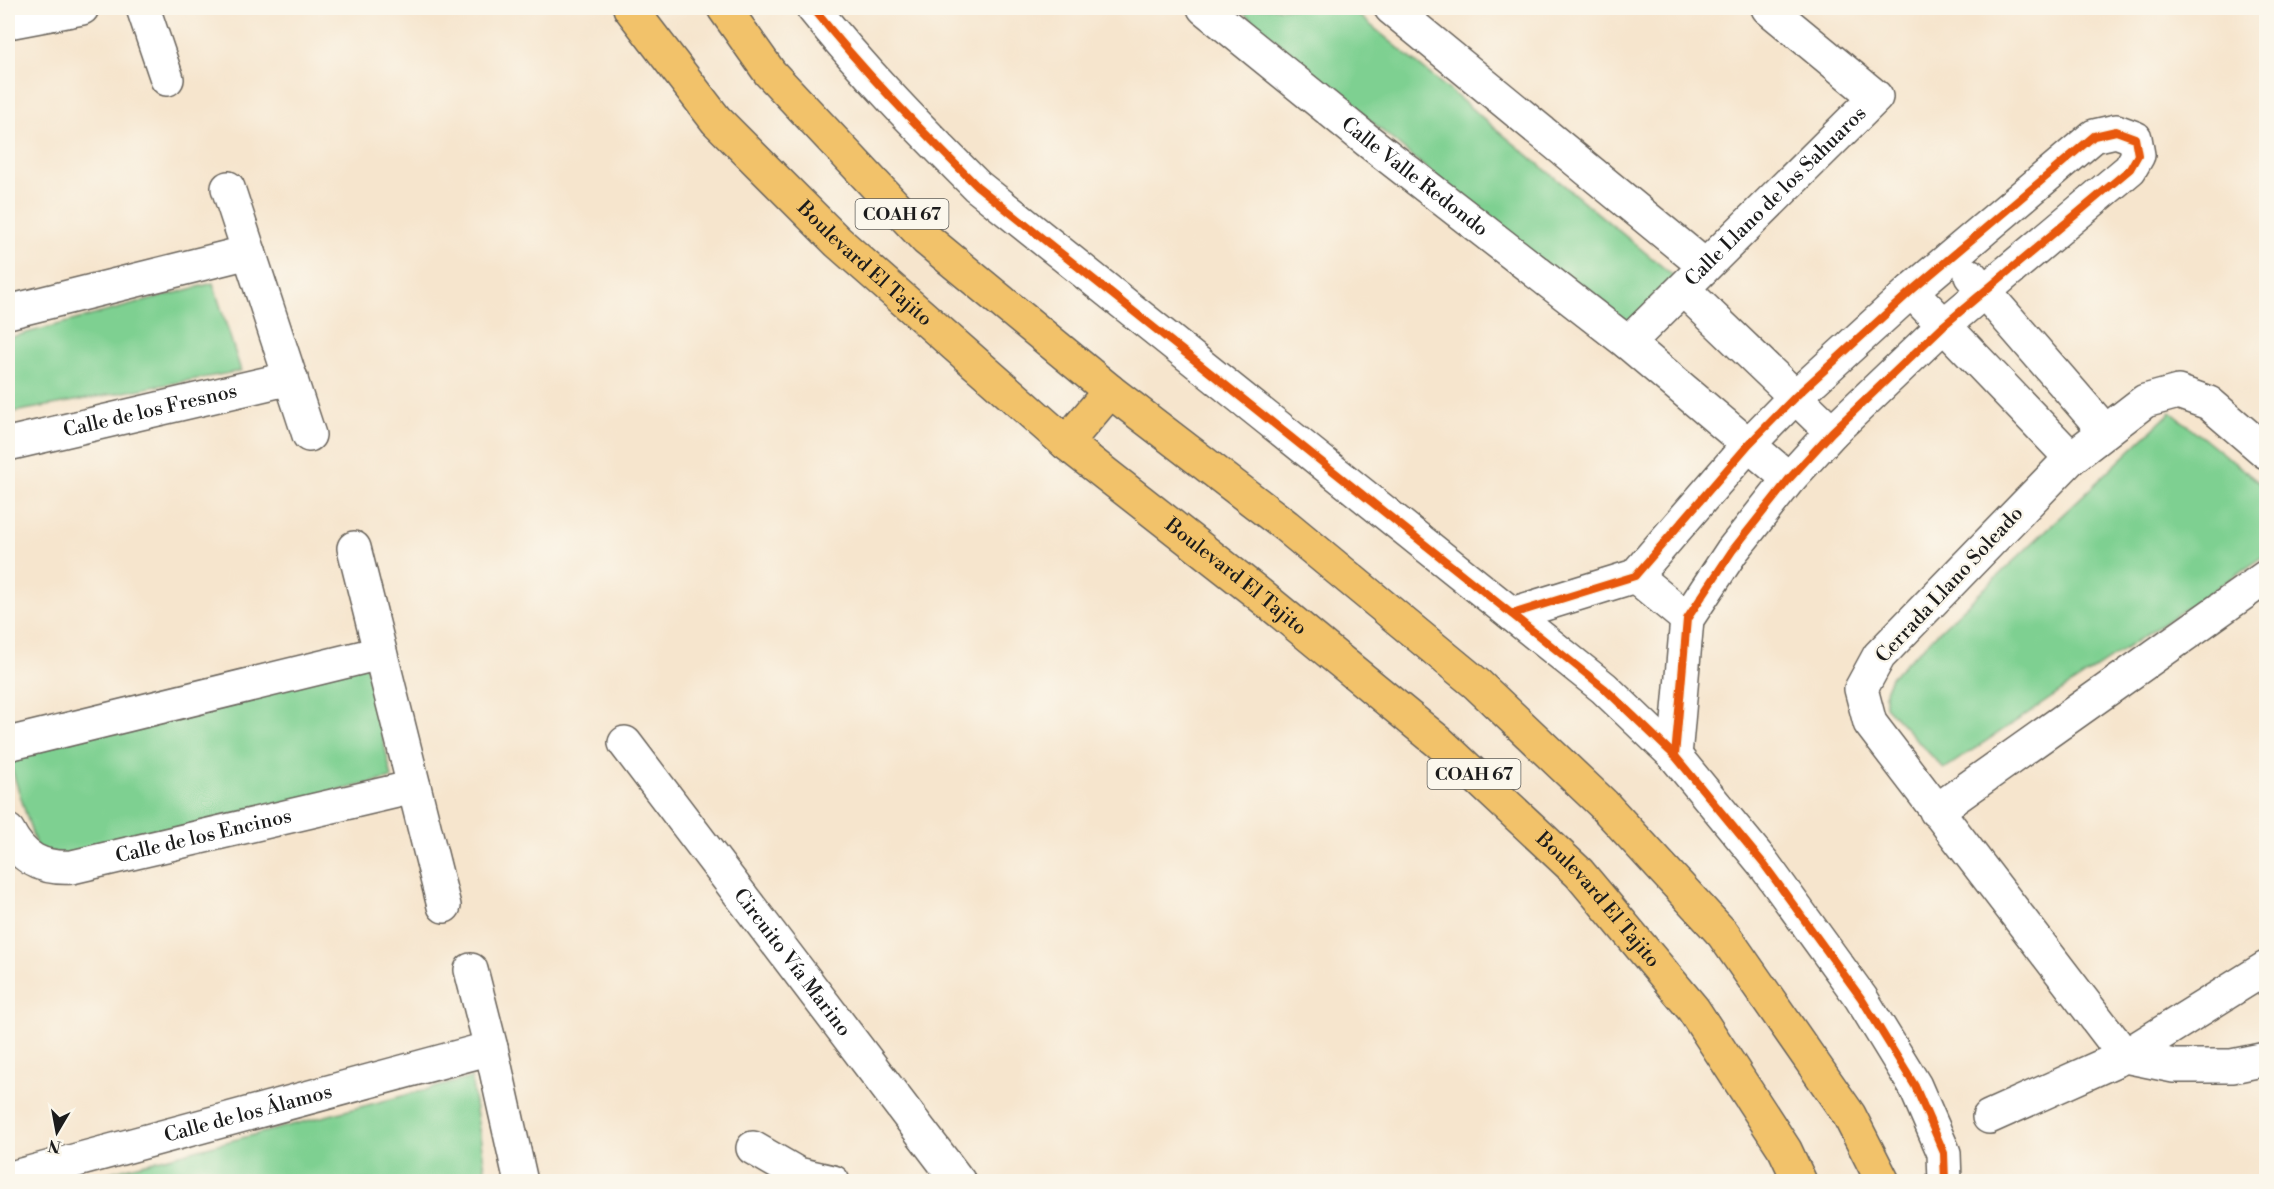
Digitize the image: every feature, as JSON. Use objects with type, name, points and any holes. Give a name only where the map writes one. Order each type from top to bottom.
[{"type":"main road","name":"Boulevard El Tajito","points":[[630,8],[716,120],[838,242],[1066,443],[1255,591],[1439,742],[1579,873],[1694,1009],[1785,1150],[1800,1182]]},
{"type":"main road","name":"COAH 67","points":[[724,8],[770,74],[926,239],[1110,391],[1286,526],[1477,684],[1603,804],[1723,934],[1849,1115],[1883,1182]]},
{"type":"main road","points":[[1066,443],[1110,391]]},
{"type":"street","points":[[8,22],[82,8]]},
{"type":"street","points":[[142,8],[167,79]]},
{"type":"street","points":[[813,8],[907,116],[978,186],[1604,688],[1675,756],[1763,863],[1861,998],[1915,1086],[1944,1153],[1946,1182]]},
{"type":"street","name":"Calle Valle Redondo","points":[[1204,8],[1368,141],[1628,343],[1789,479]]},
{"type":"street","points":[[1391,8],[1694,278],[1795,397],[1832,432]]},
{"type":"street","name":"Calle Llano de los Sahuaros","points":[[1628,343],[1876,97],[1768,8]]},
{"type":"street","points":[[1512,614],[1635,576],[1749,444],[1795,397],[1911,291],[2094,136],[2116,131],[2134,138],[2138,154],[2130,169],[1943,326],[1832,432],[1789,479],[1732,551],[1687,619],[1675,756]]},
{"type":"street","points":[[228,188],[309,435]]},
{"type":"street","points":[[8,312],[249,252]]},
{"type":"street","points":[[1954,256],[2105,431]]},
{"type":"street","points":[[1911,291],[2071,458]]},
{"type":"street","name":"Calle de los Fresnos","points":[[8,444],[291,378]]},
{"type":"street","name":"Cerrada Llano Soleado","points":[[2125,1056],[1870,723],[1861,689],[1879,656],[2071,458],[2145,401],[2178,392],[2209,403],[2266,452]]},
{"type":"street","points":[[354,548],[444,906]]},
{"type":"street","points":[[1635,576],[1687,619]]},
{"type":"street","points":[[1936,811],[2266,577]]},
{"type":"street","points":[[8,744],[380,653]]},
{"type":"street","name":"Circuito Vía Marino","points":[[624,743],[959,1182]]},
{"type":"street","name":"Calle de los Encinos","points":[[8,831],[19,850],[29,859],[48,866],[72,867],[414,787]]},
{"type":"street","points":[[1989,1117],[2125,1056],[2266,968]]},
{"type":"street","points":[[471,970],[521,1182]]},
{"type":"street","name":"Calle de los Álamos","points":[[8,1182],[18,1176],[491,1048]]},
{"type":"street","points":[[2125,1056],[2174,1066],[2232,1066],[2266,1059]]},
{"type":"street","points":[[753,1148],[798,1174],[833,1182]]},
{"type":"green space","points":[[1238,8],[1350,8],[1676,278],[1618,332]]},
{"type":"green space","points":[[213,283],[241,371],[8,413],[8,338]]},
{"type":"green space","points":[[2171,412],[2266,488],[2266,555],[1944,769],[1885,706],[1885,691],[1891,677]]},
{"type":"green space","points":[[365,661],[392,778],[68,855],[37,849],[8,757]]},
{"type":"green space","points":[[471,1078],[487,1181],[77,1181]]},
{"type":"cycle path","points":[[813,8],[872,77],[977,186],[1604,688],[1675,756],[1763,863],[1861,998],[1915,1086],[1944,1153],[1945,1182]]},
{"type":"cycle path","points":[[1512,614],[1635,576],[1749,444],[1795,397],[1911,291],[2094,136],[2116,131],[2135,138],[2138,155],[2130,169],[1943,326],[1832,432],[1789,479],[1732,551],[1687,619],[1675,756]]}]
